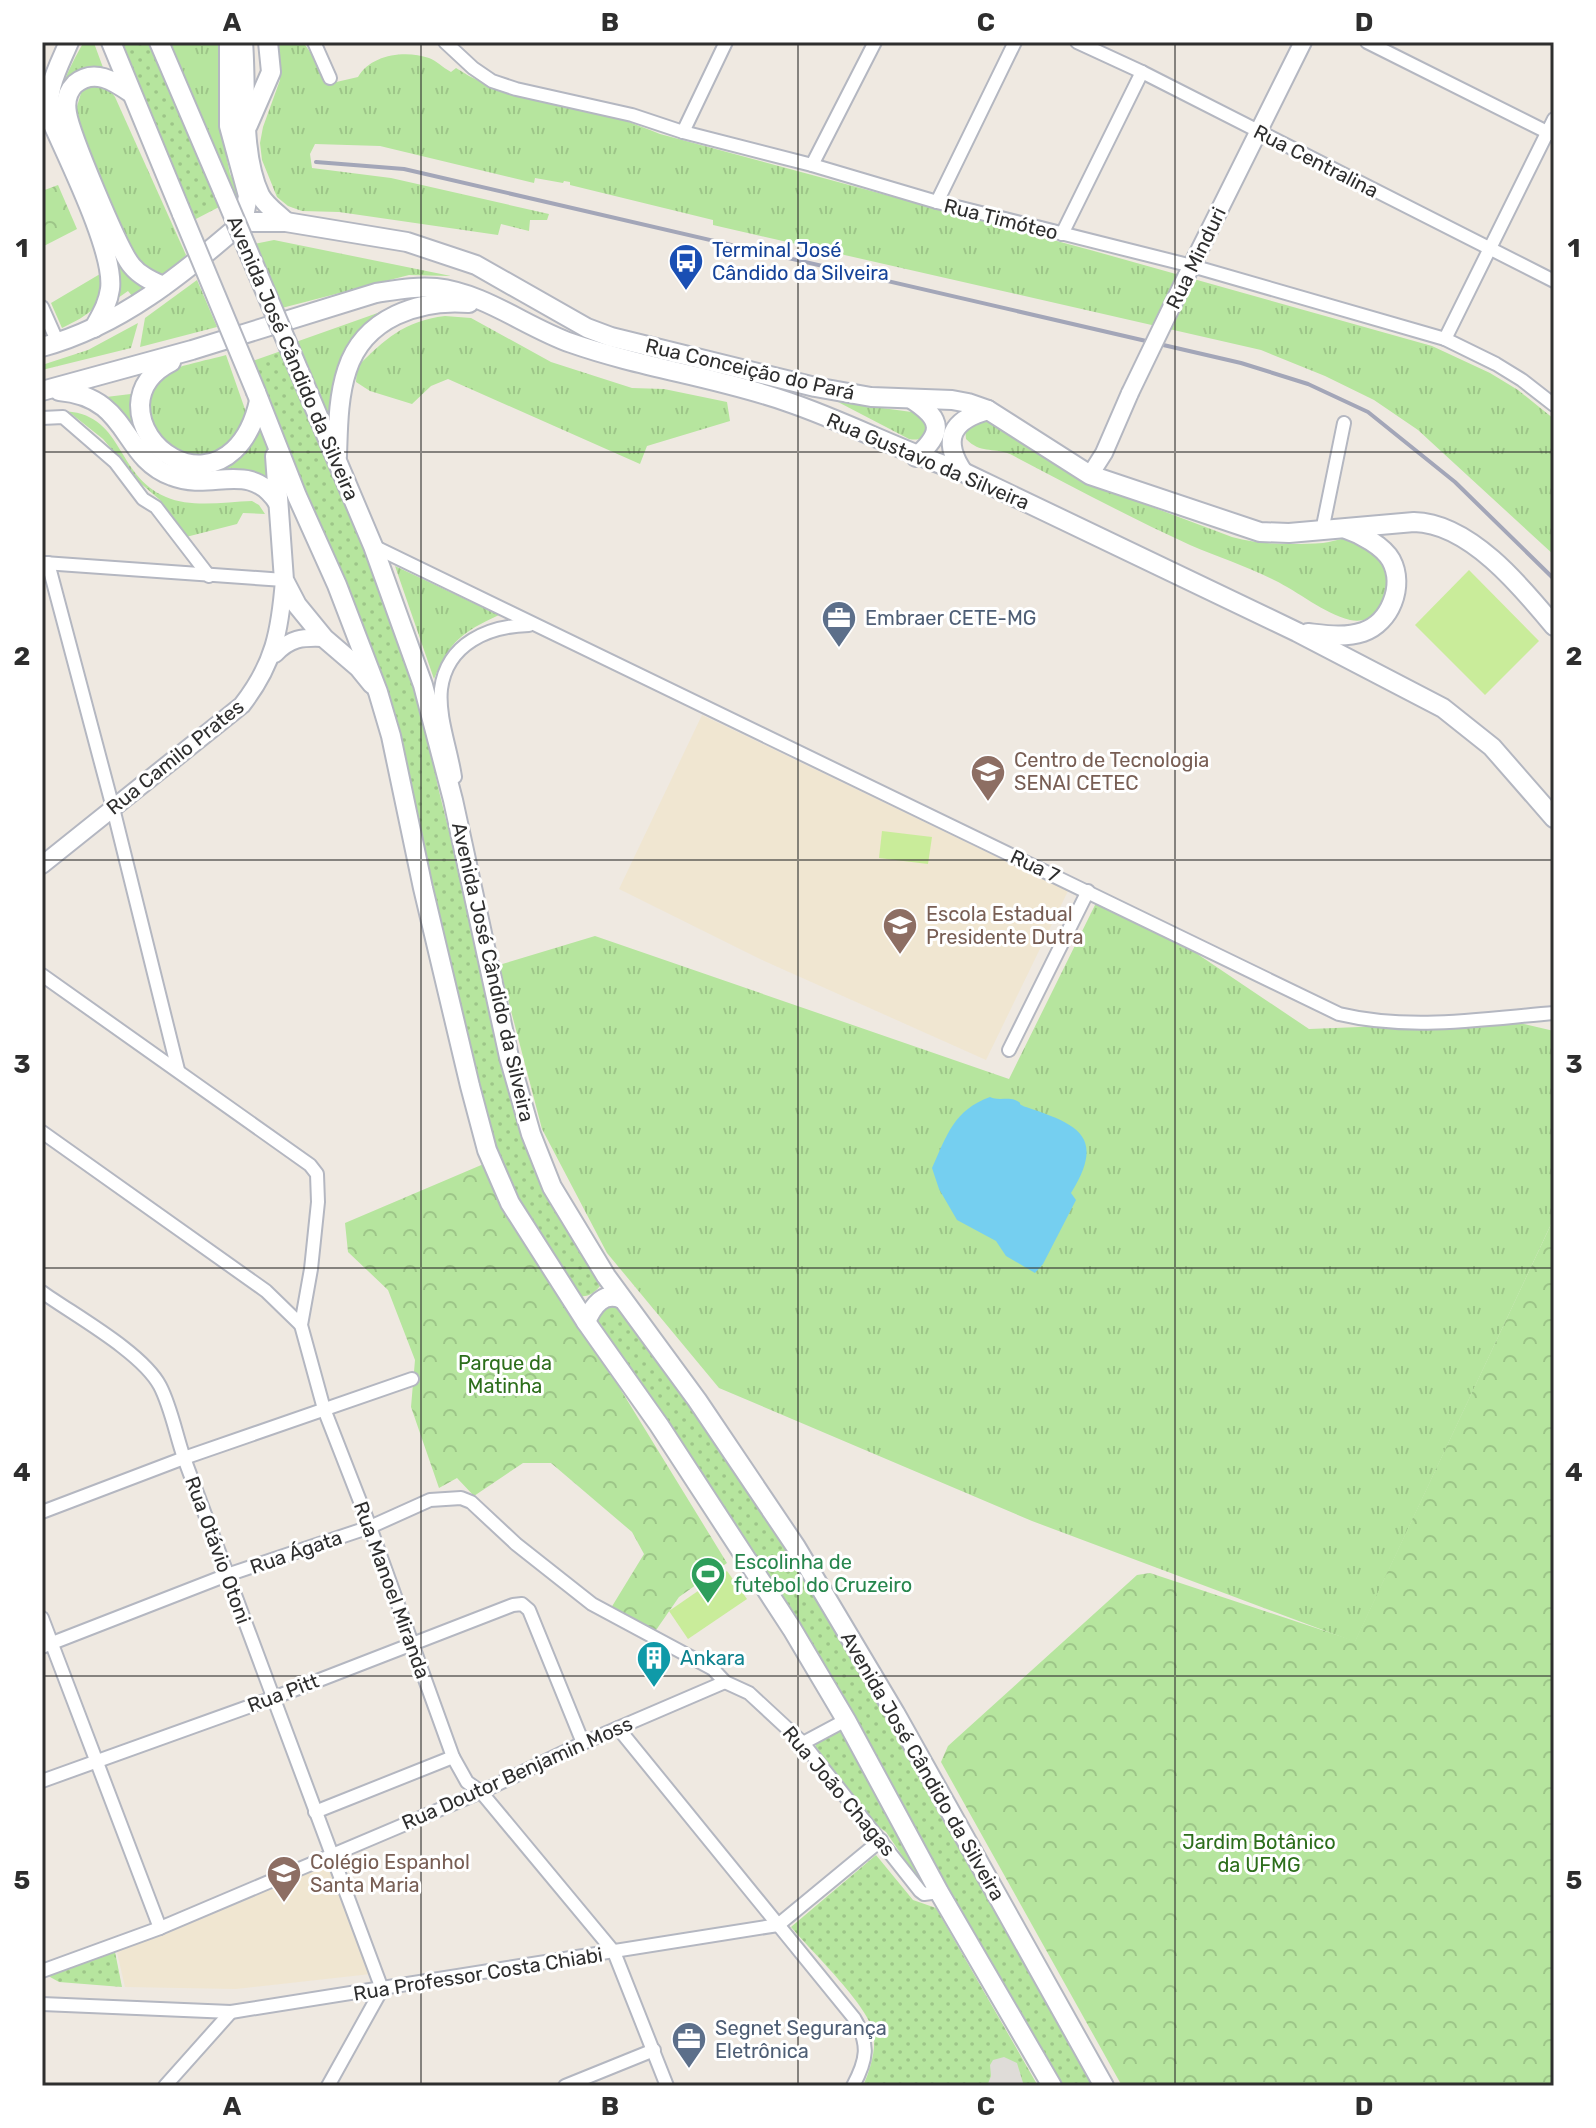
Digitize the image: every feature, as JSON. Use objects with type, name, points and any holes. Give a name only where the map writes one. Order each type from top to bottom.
[{"type":"main road","points":[[69,42],[50,89],[48,108],[87,202],[108,266],[108,301],[94,328]]},
{"type":"main road","points":[[111,42],[342,597],[378,692],[391,736],[423,888],[487,1150],[521,1224],[659,1425],[792,1629],[1052,2086]]},
{"type":"main road","name":"Avenida José Cândido da Silveira","points":[[159,42],[373,546],[423,685],[453,800],[500,1016],[531,1134],[552,1187],[606,1276],[697,1400],[796,1547],[903,1727],[1104,2086]]},
{"type":"main road","points":[[50,345],[133,308],[191,266],[243,222],[248,196],[229,126],[229,42]]},
{"type":"main road","points":[[243,42],[251,170],[261,198],[286,222]]},
{"type":"main road","points":[[246,128],[271,72],[268,42]]},
{"type":"main road","points":[[131,93],[107,79],[86,77],[71,88],[67,97],[67,116],[130,264],[139,273],[163,286]]},
{"type":"main road","name":"Rua Conceição do Pará","points":[[243,222],[286,222],[407,242],[476,265],[587,328],[611,337],[815,387],[871,397],[952,400],[988,410],[1090,475],[1260,532],[1322,531],[1429,522],[1448,528],[1482,552],[1519,584],[1554,626]]},
{"type":"main road","name":"Rua Gustavo da Silveira","points":[[192,350],[376,293],[406,288],[434,288],[457,292],[569,342],[789,402],[916,457],[963,472],[1297,632],[1443,708],[1492,747],[1554,818]]},
{"type":"main road","points":[[337,463],[338,421],[348,367],[372,332],[398,313],[425,305],[440,302],[489,305]]},
{"type":"main road","points":[[192,350],[159,368],[149,378],[141,398],[143,427],[152,443],[162,452],[191,464],[220,459],[232,452],[256,416],[258,396]]},
{"type":"main road","points":[[45,391],[192,350]]},
{"type":"main road","points":[[45,391],[76,392],[109,410],[140,453],[157,469],[185,480],[253,480],[270,490],[278,503]]},
{"type":"main road","points":[[913,400],[933,417],[937,431],[932,443],[916,457]]},
{"type":"main road","points":[[963,472],[955,460],[952,435],[964,418],[988,410]]},
{"type":"main road","points":[[274,437],[284,580],[297,605],[324,638],[359,668],[378,692]]},
{"type":"main road","points":[[1297,632],[1343,636],[1362,633],[1384,618],[1392,606],[1396,577],[1387,554],[1358,533],[1342,528]]},
{"type":"main road","points":[[571,1299],[588,1300],[603,1288],[606,1276]]},
{"type":"main road","points":[[586,1322],[593,1307],[606,1296],[622,1299]]},
{"type":"street","points":[[314,42],[330,78]]},
{"type":"street","name":"Rua Timóteo","points":[[445,42],[492,81],[632,115],[683,132],[1062,234],[1189,272],[1445,339],[1496,364],[1554,405]]},
{"type":"street","points":[[683,132],[726,42]]},
{"type":"street","points":[[812,165],[875,42]]},
{"type":"street","points":[[937,202],[1015,42]]},
{"type":"street","name":"Rua Centralina","points":[[1077,42],[1554,281]]},
{"type":"street","name":"Rua Minduri","points":[[1090,475],[1104,453],[1130,393],[1303,42]]},
{"type":"street","points":[[1367,42],[1550,134]]},
{"type":"street","points":[[1062,234],[1142,72]]},
{"type":"street","points":[[1445,339],[1550,134],[1554,119]]},
{"type":"street","points":[[42,307],[50,345]]},
{"type":"street","points":[[42,418],[63,417],[115,462],[143,499],[156,507],[174,526],[209,576]]},
{"type":"street","points":[[1322,531],[1344,423]]},
{"type":"street","name":"Rua 7","points":[[373,546],[1339,1014],[1363,1020],[1412,1024],[1554,1013]]},
{"type":"street","points":[[178,1070],[113,808],[45,563],[284,580]]},
{"type":"street","name":"Rua Camilo Prates","points":[[42,865],[242,705],[260,683],[271,658],[277,640],[284,580]]},
{"type":"street","points":[[496,628],[504,610]]},
{"type":"street","points":[[453,800],[455,776],[441,691],[444,675],[461,648],[474,637],[496,628],[535,625]]},
{"type":"street","points":[[271,658],[286,642],[303,637],[324,638]]},
{"type":"street","points":[[1009,1050],[1088,891]]},
{"type":"street","points":[[42,975],[178,1070]]},
{"type":"street","name":"Rua Manoel Miranda","points":[[178,1070],[310,1165],[317,1174],[318,1202],[311,1269],[301,1325],[324,1409],[453,1757],[467,1782],[481,1792],[614,1952],[667,2086]]},
{"type":"street","points":[[42,1132],[266,1291],[301,1325]]},
{"type":"street","name":"Rua Otávio Otoni","points":[[42,1292],[136,1358],[150,1371],[161,1388],[227,1575],[382,1989]]},
{"type":"street","points":[[42,1512],[184,1458],[412,1379]]},
{"type":"street","name":"Rua Ágata","points":[[47,1645],[227,1575],[370,1527],[430,1500],[461,1498]]},
{"type":"street","name":"Rua João Chagas","points":[[461,1498],[471,1502],[516,1544],[592,1604],[713,1669],[725,1682],[749,1693],[803,1743],[920,1891],[924,1894],[939,1892]]},
{"type":"street","name":"Rua Pitt","points":[[42,1781],[522,1604],[529,1610],[583,1743]]},
{"type":"street","points":[[42,1618],[47,1645],[97,1761],[160,1928]]},
{"type":"street","name":"Rua Doutor Benjamin Moss","points":[[42,1971],[160,1928],[481,1792],[583,1743],[725,1682]]},
{"type":"street","points":[[803,1743],[846,1720]]},
{"type":"street","points":[[618,1728],[854,2018],[864,2034],[866,2055],[853,2086]]},
{"type":"street","points":[[315,1812],[453,1757]]},
{"type":"street","points":[[778,1925],[881,1840]]},
{"type":"street","name":"Rua Professor Costa Chiabi","points":[[42,2004],[231,2012],[778,1925]]},
{"type":"street","points":[[328,2086],[382,1989]]},
{"type":"street","points":[[165,2086],[231,2012]]},
{"type":"street","points":[[565,2086],[654,2050]]},
{"type":"shaded area","points":[[702,715],[1068,891],[986,1060],[760,959],[619,889]]},
{"type":"shaded area","name":"Colégio Espanhol Santa Maria","points":[[329,1861],[371,1974],[236,1989],[125,1987],[116,1948]]},
{"type":"shaded area","points":[[1004,2057],[1017,2063],[1024,2086],[987,2086],[991,2076],[990,2065],[993,2060]]},
{"type":"green space","points":[[118,42],[151,42],[221,206],[192,221]]},
{"type":"green space","points":[[167,42],[220,42],[221,131],[230,174],[239,191],[241,219]]},
{"type":"green space","points":[[274,42],[303,42],[332,83],[358,77],[371,63],[380,59],[400,54],[420,56],[432,59],[451,72],[456,68],[495,88],[535,100],[620,119],[660,134],[1432,346],[1490,373],[1518,390],[1554,419],[1554,555],[1418,430],[1374,400],[1261,350],[713,225],[713,220],[570,185],[570,182],[535,178],[534,183],[380,146],[315,144],[310,154],[312,168],[391,178],[549,214],[547,220],[530,220],[529,231],[501,224],[498,235],[339,212],[302,211],[288,206],[277,197],[262,160],[260,143],[280,80]]},
{"type":"green space","points":[[94,43],[105,73],[82,75],[70,83],[65,88],[62,111],[121,260],[127,272],[146,287],[132,296],[128,291],[118,298],[115,263],[57,114],[62,87],[73,61],[82,45]]},
{"type":"green space","points":[[97,83],[109,89],[115,97],[186,255],[166,273],[154,273],[131,259],[74,116],[82,90]]},
{"type":"green space","points":[[58,185],[77,229],[42,247],[42,191]]},
{"type":"green space","points":[[274,240],[451,276],[409,275],[278,309],[254,244]]},
{"type":"green space","points":[[100,274],[100,295],[93,308],[62,328],[51,303]]},
{"type":"green space","points":[[197,280],[217,327],[140,347],[145,318]]},
{"type":"green space","points":[[403,304],[371,324],[329,433],[293,343]]},
{"type":"green space","points":[[445,316],[471,318],[551,362],[632,388],[664,389],[727,402],[730,421],[647,446],[640,464],[448,379],[431,386],[412,404],[370,391],[356,382],[357,367],[386,340],[418,322]]},
{"type":"green space","points":[[138,323],[131,348],[42,370],[42,365],[88,350]]},
{"type":"green space","points":[[281,351],[373,564],[418,689],[438,787],[520,1119],[602,1283],[587,1296],[574,1296],[522,1215],[492,1148],[397,737],[250,362]]},
{"type":"green space","points":[[226,355],[247,415],[238,437],[214,455],[195,457],[178,453],[163,442],[153,428],[147,412],[148,395],[161,375],[178,367]]},
{"type":"green space","points":[[139,393],[142,438],[197,466],[210,469],[223,467],[235,460],[262,422],[272,455],[275,490],[149,459],[126,417],[106,397]]},
{"type":"green space","points":[[838,402],[919,413],[929,429],[921,438],[909,439]]},
{"type":"green space","points":[[69,412],[82,414],[97,422],[109,433],[137,474],[149,487],[166,497],[197,503],[252,501],[265,514],[243,513],[237,524],[186,537],[160,500],[139,482],[103,439]]},
{"type":"green space","points":[[978,415],[994,421],[1075,478],[1232,537],[1277,544],[1323,543],[1341,539],[1364,543],[1373,550],[1385,569],[1387,591],[1384,602],[1368,619],[1350,620],[1330,612],[1274,580],[1190,545],[1010,454],[977,447],[966,439],[965,428]]},
{"type":"green space","points":[[395,566],[499,615],[459,639],[446,655],[434,679]]},
{"type":"green space","points":[[1469,570],[1539,641],[1485,695],[1415,625]]},
{"type":"green space","points":[[882,831],[932,837],[928,864],[879,858]]},
{"type":"green space","points":[[1096,903],[1181,943],[1309,1029],[1511,1021],[1554,1031],[1554,1218],[1355,1642],[1032,1521],[719,1388],[607,1253],[542,1129],[499,965],[595,936],[1009,1079]]},
{"type":"green space","name":"Parque da Matinha","points":[[486,1163],[727,1563],[679,1597],[654,1633],[611,1608],[644,1554],[632,1532],[551,1463],[523,1463],[474,1496],[457,1478],[439,1488],[411,1407],[415,1360],[388,1290],[348,1252],[345,1223]]},
{"type":"green space","name":"Jardim Botânico da UFMG","points":[[1554,1218],[1554,2086],[1122,2086],[941,1762],[948,1746],[1137,1575],[1150,1573],[1355,1641]]},
{"type":"green space","points":[[619,1302],[777,1532],[878,1699],[1095,2086],[1056,2086],[991,1971],[591,1315]]},
{"type":"green space","name":"Escolinha de futebol do Cruzeiro","points":[[727,1571],[747,1599],[688,1639],[669,1611]]},
{"type":"green space","points":[[844,1729],[928,1888],[924,1888],[886,1832],[876,1825],[815,1749],[816,1744]]},
{"type":"green space","points":[[876,1855],[913,1900],[936,1908],[1038,2086],[863,2086],[874,2045],[868,2019],[849,1992],[791,1927]]},
{"type":"green space","points":[[115,1952],[122,1987],[59,1982],[43,1973]]},
{"type":"water","points":[[990,1097],[1015,1100],[1059,1119],[1072,1126],[1086,1145],[1081,1173],[1071,1193],[1076,1200],[1043,1264],[1035,1273],[1006,1256],[996,1241],[957,1220],[939,1189],[932,1168],[947,1134],[960,1116]]},
{"type":"railway","points":[[316,162],[404,169],[1241,363],[1308,384],[1368,412],[1455,482],[1554,579]]},
{"type":"place","name":"Terminal José Cândido da Silveira","points":[[686,292]]},
{"type":"place","name":"Embraer CETE-MG","points":[[839,649]]},
{"type":"place","name":"Centro de Tecnologia SENAI CETEC","points":[[988,803]]},
{"type":"place","name":"Escola Estadual Presidente Dutra","points":[[900,956]]},
{"type":"place","name":"Escolinha de futebol do Cruzeiro","points":[[708,1605]]},
{"type":"place","name":"Ankara","points":[[654,1689]]},
{"type":"place","name":"Colégio Espanhol Santa Maria","points":[[284,1904]]},
{"type":"place","name":"Segnet Segurança Eletrônica","points":[[689,2070]]}]
